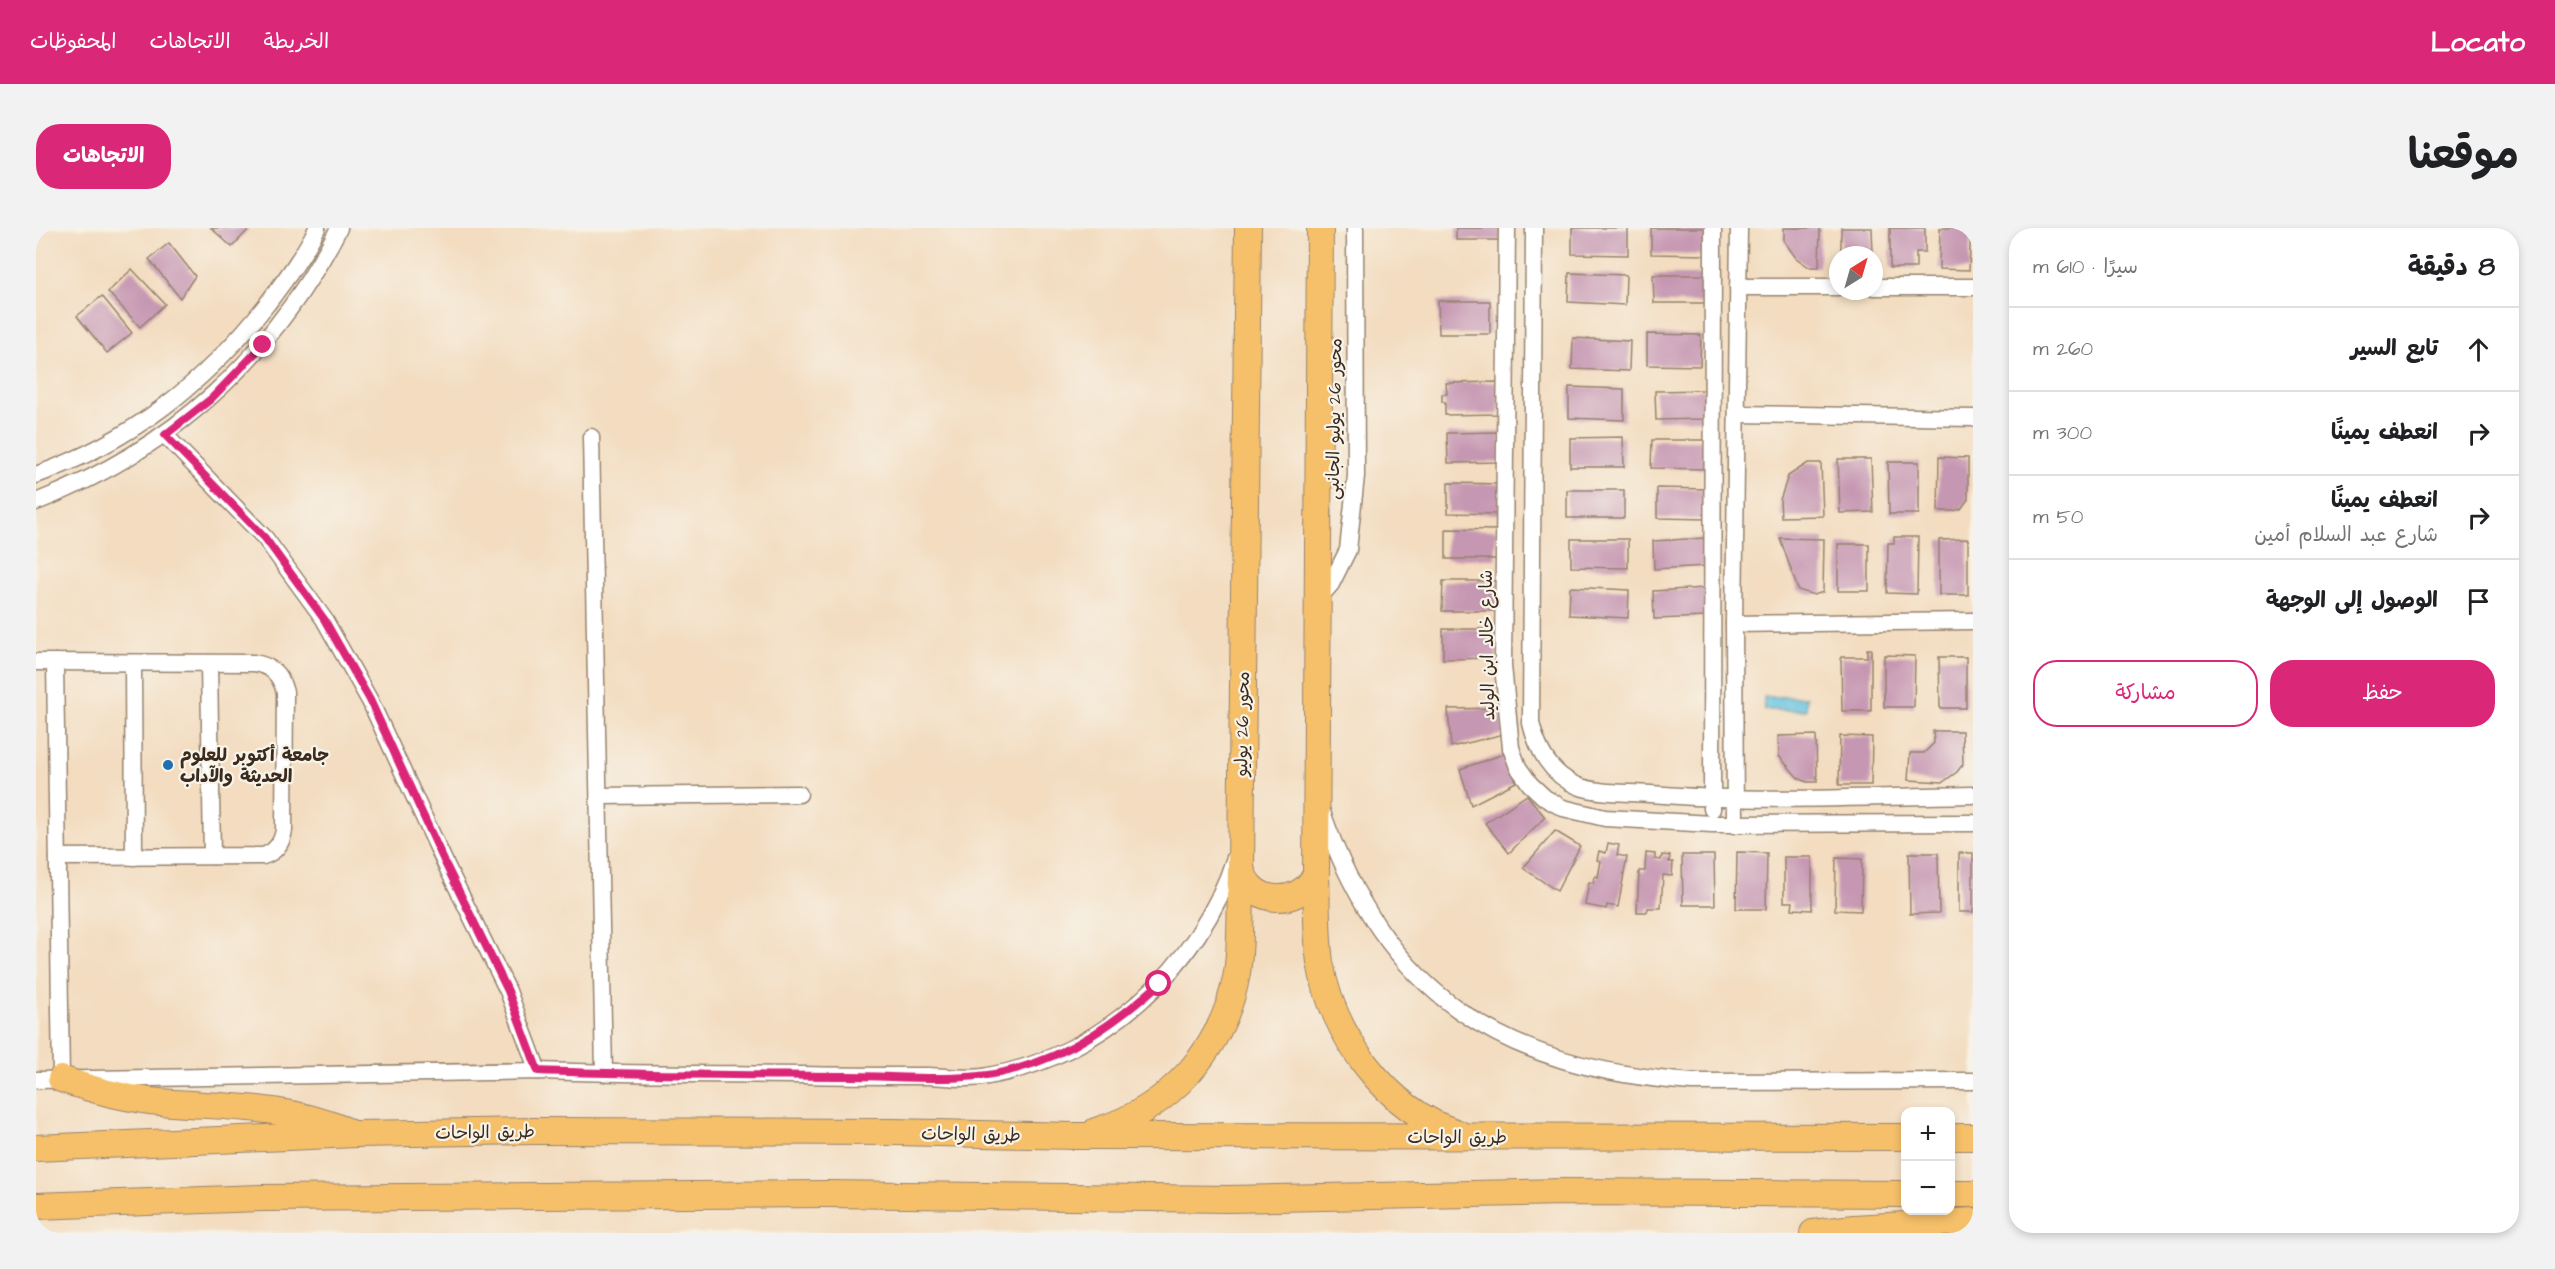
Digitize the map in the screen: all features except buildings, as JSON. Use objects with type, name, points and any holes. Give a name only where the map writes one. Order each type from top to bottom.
[{"type":"highway","name":"محور 26 يوليو","points":[[1074,1136],[1121,1122],[1157,1102],[1182,1081],[1212,1041],[1224,1020],[1237,972],[1241,868],[1248,228]]},
{"type":"highway","points":[[1320,228],[1316,874],[1320,960],[1326,987],[1348,1038],[1375,1075],[1401,1100],[1447,1130],[1470,1137]]},
{"type":"highway","points":[[1241,868],[1248,884],[1255,891],[1272,898],[1299,894],[1307,888],[1316,874]]},
{"type":"highway","points":[[48,1080],[129,1098],[261,1108],[285,1112],[356,1134]]},
{"type":"highway","name":"طريق الواحات","points":[[36,1148],[356,1134],[727,1131],[1074,1136],[1901,1137]]},
{"type":"highway","points":[[1955,1137],[1973,1137]]},
{"type":"highway","points":[[36,1206],[261,1198],[780,1194],[1228,1199],[1564,1192],[1901,1194]]},
{"type":"highway","points":[[1955,1194],[1973,1194]]},
{"type":"highway","points":[[1813,1233],[1854,1228],[1973,1221]]},
{"type":"street","points":[[36,475],[93,451],[128,432],[192,386],[246,331],[290,274],[317,228]]},
{"type":"street","points":[[36,502],[75,486],[165,435],[211,399],[263,345],[308,284],[339,228]]},
{"type":"street","name":"محور 26 يوليو الجانبى","points":[[1317,601],[1331,584],[1348,550],[1356,476],[1355,228]]},
{"type":"street","name":"شارع خالد ابن الوليد","points":[[1507,228],[1503,666],[1510,748],[1518,767],[1530,784],[1545,798],[1563,808],[1605,818],[1735,825],[1973,823]]},
{"type":"street","points":[[1534,228],[1531,723],[1535,742],[1546,760],[1578,786],[1711,799],[1973,795]]},
{"type":"street","points":[[1712,824],[1713,228]]},
{"type":"street","points":[[1735,825],[1734,624],[1739,228]]},
{"type":"street","points":[[1738,286],[1829,287]]},
{"type":"street","points":[[1883,287],[1973,287]]},
{"type":"street","points":[[1506,332],[1533,331]]},
{"type":"street","points":[[1737,414],[1973,418]]},
{"type":"street","points":[[165,435],[265,538],[324,619],[370,700],[446,865],[508,991],[538,1071]]},
{"type":"street","points":[[591,437],[604,1073]]},
{"type":"street","points":[[1734,624],[1973,621]]},
{"type":"street","points":[[36,662],[266,665],[275,671],[282,681],[285,692],[284,830],[281,842],[273,851],[263,856],[58,857]]},
{"type":"street","points":[[55,663],[58,857],[48,1080],[538,1071],[986,1077],[1050,1058],[1108,1026],[1159,984],[1201,932],[1217,903],[1241,840]]},
{"type":"street","points":[[133,663],[134,857]]},
{"type":"street","points":[[209,663],[212,856]]},
{"type":"street","points":[[599,796],[799,794]]},
{"type":"street","points":[[1317,799],[1332,842],[1351,884],[1374,923],[1398,956],[1433,992],[1490,1030],[1521,1044],[1587,1066],[1657,1079],[1692,1082],[1973,1081]]},
{"type":"water","points":[[1764,697],[1806,697],[1806,710],[1764,710]]},
{"type":"place","name":"جامعة أكتوبر للعلوم الحديثة والآداب","points":[[168,765]]},
{"type":"route","points":[[263,345],[211,399],[165,435],[265,538],[324,619],[370,700],[446,865],[508,991],[538,1071],[986,1077],[1050,1058],[1080,1044],[1135,1006],[1159,984]]}]
